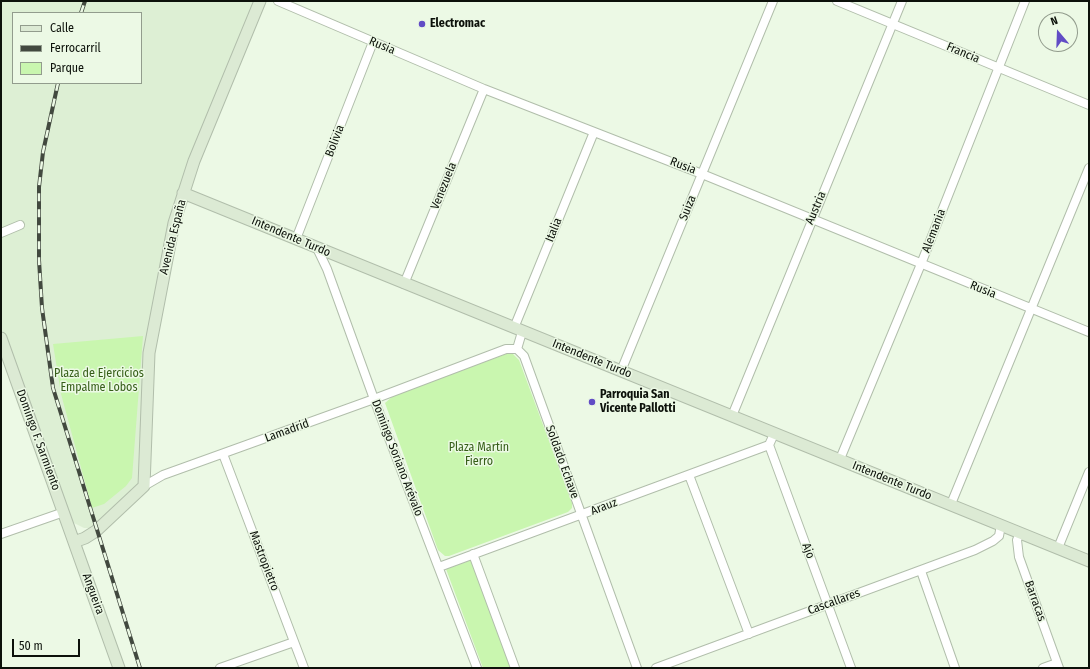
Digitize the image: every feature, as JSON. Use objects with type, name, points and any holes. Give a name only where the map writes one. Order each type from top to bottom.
[{"type":"street","name":"Avenida España","points":[[144,486],[149,353],[167,249],[194,161],[260,1]]},
{"type":"street","name":"Rusia","points":[[278,1],[484,89],[702,174],[1089,332]]},
{"type":"street","name":"Suiza","points":[[621,371],[773,1]]},
{"type":"street","name":"Francia","points":[[837,1],[1089,106]]},
{"type":"street","name":"Austria","points":[[732,416],[811,219],[902,1]]},
{"type":"street","name":"Alemania","points":[[840,460],[921,264],[1025,1]]},
{"type":"street","name":"Bolivia","points":[[296,239],[373,42]]},
{"type":"street","name":"Venezuela","points":[[404,284],[484,89]]},
{"type":"street","name":"Italia","points":[[517,348],[518,330],[594,132]]},
{"type":"street","points":[[951,504],[1089,168]]},
{"type":"street","name":"Intendente Turdo","points":[[183,193],[1089,561]]},
{"type":"street","points":[[1,233],[20,225]]},
{"type":"street","name":"Domingo Soriano Arévalo","points":[[317,248],[327,269],[374,399],[477,668]]},
{"type":"street","name":"Domingo F. Sarmiento","points":[[1,338],[74,542]]},
{"type":"street","name":"Lamadrid","points":[[74,542],[85,538],[96,531],[144,486],[163,475],[374,399],[506,349],[517,348]]},
{"type":"street","name":"Soldado Echave","points":[[517,348],[524,356],[637,668]]},
{"type":"street","points":[[769,445],[774,434]]},
{"type":"street","name":"Arauz","points":[[439,567],[581,516],[769,445]]},
{"type":"street","name":"Ajo","points":[[769,445],[851,668]]},
{"type":"street","name":"Mastropietro","points":[[223,454],[304,668]]},
{"type":"street","points":[[1058,548],[1089,472]]},
{"type":"street","points":[[689,475],[748,634]]},
{"type":"street","points":[[1,534],[64,512]]},
{"type":"street","name":"Cascallares","points":[[656,668],[975,550],[993,541],[999,536],[1001,525]]},
{"type":"street","name":"Barracas","points":[[1020,533],[1017,540],[1019,557],[1058,665]]},
{"type":"street","name":"Angueira","points":[[74,542],[120,668]]},
{"type":"street","points":[[473,554],[515,668]]},
{"type":"street","points":[[921,571],[955,668]]},
{"type":"street","points":[[220,668],[294,642]]},
{"type":"street","points":[[1043,668],[1058,665]]},
{"type":"shaded area","points":[[1,1],[262,1],[194,161],[153,332],[143,482],[97,525],[91,528],[84,528],[74,523],[69,515],[1,328]]},
{"type":"green space","name":"Plaza de Ejercicios Empalme Lobos","points":[[143,336],[132,478],[126,486],[104,504],[92,508],[61,394],[53,344]]},
{"type":"green space","name":"Plaza Martín Fierro","points":[[506,354],[513,354],[519,360],[572,503],[572,508],[568,512],[449,556],[445,556],[438,550],[385,403],[393,396]]},
{"type":"green space","points":[[474,559],[515,668],[483,668],[446,569]]},
{"type":"railway","points":[[81,12],[85,1]]},
{"type":"railway","points":[[58,84],[43,152],[39,187],[39,260],[42,308],[53,388],[140,668]]},
{"type":"place","name":"Electromac","points":[[422,24]]},
{"type":"place","name":"Parroquia San Vicente Pallotti","points":[[592,402]]}]
